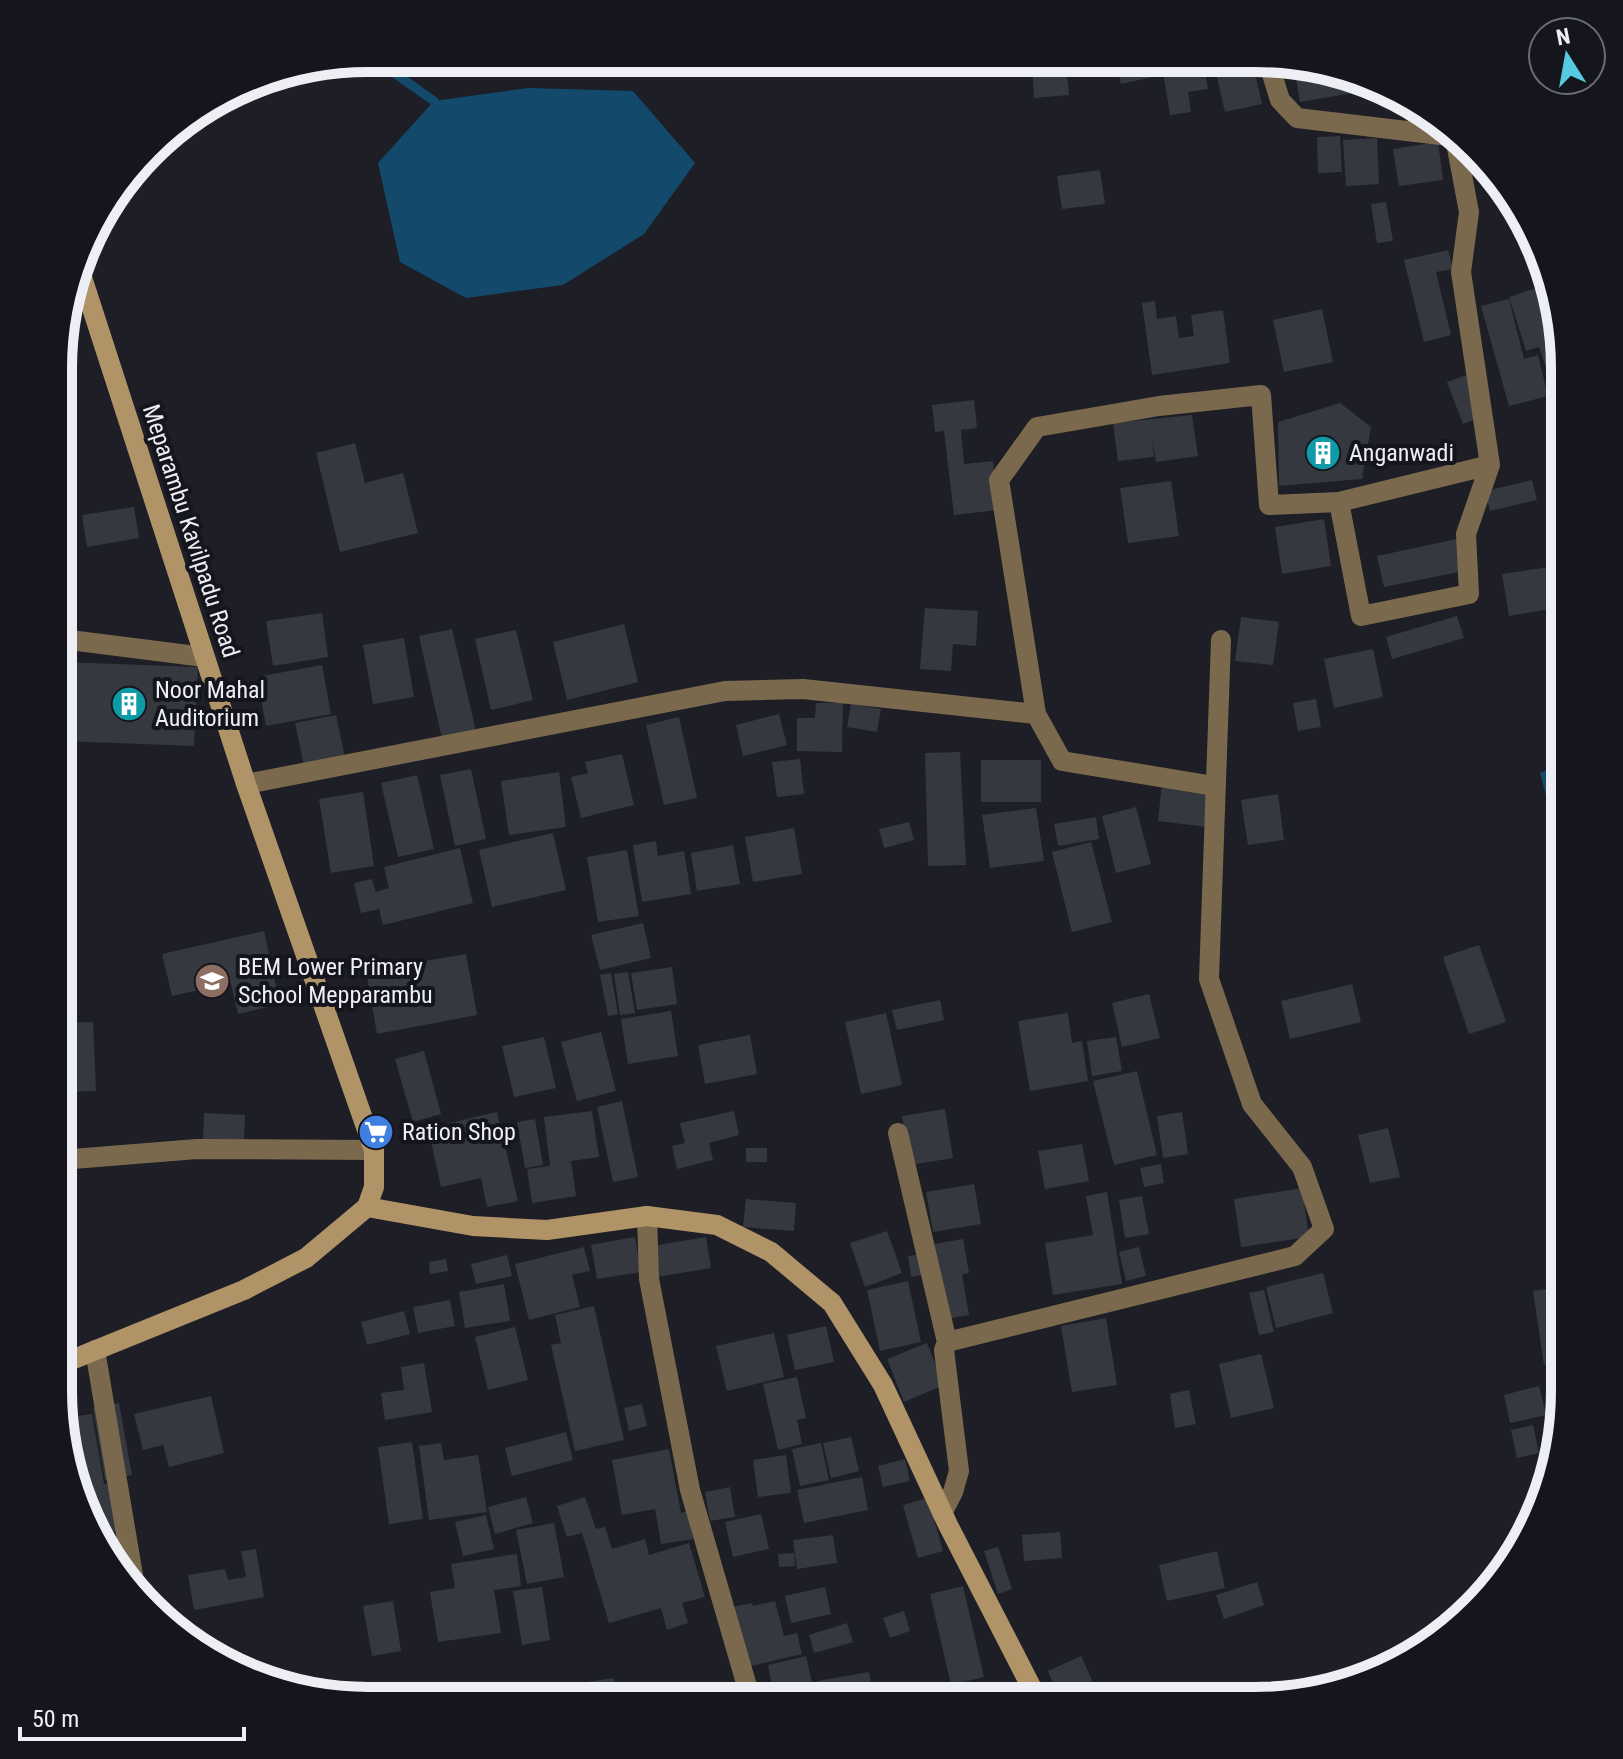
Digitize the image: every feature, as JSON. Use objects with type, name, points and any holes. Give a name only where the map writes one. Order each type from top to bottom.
[{"type":"main road","name":"Meparambu Kavilpadu Road","points":[[84,284],[246,784],[374,1150],[374,1187],[367,1207]]},
{"type":"main road","points":[[72,1360],[244,1290],[306,1258],[367,1207],[473,1226],[547,1230],[647,1216],[717,1225],[771,1252],[832,1303],[883,1385],[942,1513],[1031,1687]]},
{"type":"street","points":[[1272,73],[1280,100],[1297,118],[1437,135]]},
{"type":"street","points":[[1339,502],[1361,616],[1469,594],[1466,534],[1490,465],[1461,272],[1469,212],[1458,153]]},
{"type":"street","points":[[1214,786],[1062,761],[1036,714],[999,480],[1037,427],[1159,406],[1261,395],[1269,505],[1339,502],[1490,465]]},
{"type":"street","points":[[72,640],[204,657]]},
{"type":"street","points":[[947,1342],[1295,1256],[1324,1229],[1302,1167],[1252,1104],[1209,979],[1221,640]]},
{"type":"street","points":[[246,784],[725,691],[803,689],[1036,714]]},
{"type":"street","points":[[898,1133],[947,1342],[944,1350],[959,1471],[942,1513]]},
{"type":"street","points":[[72,1159],[197,1149],[374,1150]]},
{"type":"street","points":[[647,1216],[649,1279],[690,1490],[747,1687]]},
{"type":"street","points":[[95,1350],[132,1570]]},
{"type":"water","points":[[528,88],[633,91],[695,163],[644,234],[563,285],[466,298],[400,262],[378,163],[434,101]]},
{"type":"water","points":[[1551,768],[1551,814],[1540,773]]},
{"type":"building","points":[[1032,72],[1067,72],[1069,95],[1034,98]]},
{"type":"building","points":[[1118,72],[1152,72],[1153,77],[1121,84]]},
{"type":"building","points":[[1163,72],[1205,72],[1208,89],[1188,92],[1191,112],[1170,115]]},
{"type":"building","points":[[1216,72],[1255,72],[1262,104],[1225,112]]},
{"type":"building","points":[[1295,75],[1332,82],[1359,92],[1300,102]]},
{"type":"building","points":[[1340,136],[1342,172],[1318,173],[1317,137]]},
{"type":"building","points":[[1377,138],[1379,184],[1346,186],[1343,140]]},
{"type":"building","points":[[1438,142],[1443,180],[1399,186],[1393,149]]},
{"type":"building","points":[[1100,170],[1105,204],[1062,209],[1057,176]]},
{"type":"building","points":[[1386,202],[1393,241],[1377,243],[1371,204]]},
{"type":"building","points":[[1448,250],[1453,269],[1436,272],[1451,335],[1424,342],[1404,260]]},
{"type":"building","points":[[1540,287],[1548,329],[1551,373],[1548,374],[1539,347],[1526,351],[1509,297]]},
{"type":"building","points":[[1509,299],[1524,359],[1538,355],[1548,396],[1509,406],[1481,306]]},
{"type":"building","points":[[1155,301],[1157,319],[1176,316],[1179,338],[1194,336],[1191,315],[1223,310],[1230,363],[1152,375],[1142,303]]},
{"type":"building","points":[[1322,309],[1333,362],[1284,372],[1273,320]]},
{"type":"building","points":[[1467,375],[1483,417],[1463,424],[1447,382]]},
{"type":"building","points":[[974,400],[977,428],[961,430],[964,464],[993,461],[998,510],[954,515],[944,431],[935,432],[932,405]]},
{"type":"building","name":"Anganwadi","points":[[1340,403],[1371,427],[1362,479],[1279,486],[1278,422]]},
{"type":"building","points":[[1192,415],[1198,456],[1156,462],[1152,437],[1154,457],[1118,461],[1113,423]]},
{"type":"building","points":[[355,443],[365,483],[403,473],[418,533],[340,552],[316,453]]},
{"type":"building","points":[[1532,480],[1537,500],[1490,511],[1485,491]]},
{"type":"building","points":[[1171,481],[1179,536],[1128,543],[1120,488]]},
{"type":"building","points":[[134,507],[139,538],[87,547],[82,515]]},
{"type":"building","points":[[1324,519],[1331,566],[1282,574],[1275,527]]},
{"type":"building","points":[[1457,539],[1464,571],[1384,587],[1377,556]]},
{"type":"building","points":[[1549,567],[1551,609],[1509,616],[1502,574]]},
{"type":"building","points":[[925,608],[978,611],[976,646],[953,644],[951,671],[920,669]]},
{"type":"building","points":[[322,613],[328,657],[273,666],[266,621]]},
{"type":"building","points":[[1457,616],[1464,638],[1392,659],[1386,637]]},
{"type":"building","points":[[1241,617],[1279,622],[1273,665],[1235,661]]},
{"type":"building","points":[[624,624],[638,682],[567,700],[553,642]]},
{"type":"building","points":[[452,629],[476,731],[442,739],[419,636]]},
{"type":"building","points":[[516,630],[533,700],[491,710],[475,639]]},
{"type":"building","points":[[404,638],[414,697],[373,704],[363,645]]},
{"type":"building","points":[[1373,649],[1383,697],[1334,708],[1324,659]]},
{"type":"building","name":"Noor Mahal Auditorium","points":[[72,662],[198,667],[194,746],[72,741]]},
{"type":"building","points":[[322,665],[331,714],[266,726],[257,677]]},
{"type":"building","points":[[1316,699],[1321,727],[1298,731],[1293,703]]},
{"type":"building","points":[[816,703],[843,703],[842,752],[797,751],[797,718],[815,718]]},
{"type":"building","points":[[851,704],[881,709],[877,732],[847,727]]},
{"type":"building","points":[[779,714],[787,745],[743,756],[736,725]]},
{"type":"building","points":[[336,715],[346,762],[305,770],[295,723]]},
{"type":"building","points":[[679,717],[697,798],[664,805],[646,725]]},
{"type":"building","points":[[960,752],[966,865],[928,866],[925,753]]},
{"type":"building","points":[[622,754],[634,805],[581,818],[571,777],[588,773],[585,762]]},
{"type":"building","points":[[800,759],[804,794],[777,797],[772,762]]},
{"type":"building","points":[[981,760],[1041,760],[1041,802],[981,802]]},
{"type":"building","points":[[471,769],[486,839],[455,846],[440,775]]},
{"type":"building","points":[[559,772],[566,827],[509,835],[501,781]]},
{"type":"building","points":[[417,775],[434,849],[398,857],[381,783]]},
{"type":"building","points":[[1162,784],[1212,790],[1207,827],[1158,821]]},
{"type":"building","points":[[363,792],[374,866],[331,873],[319,799]]},
{"type":"building","points":[[1278,794],[1284,840],[1248,845],[1241,800]]},
{"type":"building","points":[[1136,807],[1151,864],[1116,873],[1102,816]]},
{"type":"building","points":[[1036,808],[1044,861],[990,868],[982,815]]},
{"type":"building","points":[[1096,817],[1099,839],[1058,846],[1054,824]]},
{"type":"building","points":[[909,822],[914,840],[884,848],[879,829]]},
{"type":"building","points":[[794,828],[802,874],[753,882],[745,837]]},
{"type":"building","points":[[553,833],[566,890],[492,907],[479,850]]},
{"type":"building","points":[[656,841],[658,856],[684,851],[691,894],[642,902],[633,845]]},
{"type":"building","points":[[1091,842],[1112,922],[1072,932],[1052,852]]},
{"type":"building","points":[[733,845],[740,884],[697,891],[691,853]]},
{"type":"building","points":[[460,848],[473,903],[383,925],[379,909],[361,913],[354,883],[372,879],[376,892],[389,888],[384,867]]},
{"type":"building","points":[[627,850],[639,916],[598,922],[587,857]]},
{"type":"building","points":[[643,923],[651,958],[600,970],[591,935]]},
{"type":"building","points":[[264,931],[280,1004],[238,1014],[231,983],[172,996],[162,954]]},
{"type":"building","points":[[1479,945],[1506,1022],[1469,1034],[1443,957]]},
{"type":"building","points":[[466,954],[477,1015],[377,1034],[366,971]]},
{"type":"building","points":[[672,967],[677,1004],[637,1010],[631,973]]},
{"type":"building","points":[[628,972],[635,1013],[620,1015],[614,974]]},
{"type":"building","points":[[611,973],[618,1014],[608,1016],[600,975]]},
{"type":"building","points":[[1352,984],[1361,1022],[1290,1039],[1281,1001]]},
{"type":"building","points":[[1149,994],[1160,1038],[1122,1047],[1112,1003]]},
{"type":"building","points":[[940,1000],[944,1020],[897,1030],[892,1010]]},
{"type":"building","points":[[671,1011],[678,1056],[628,1064],[621,1019]]},
{"type":"building","points":[[886,1013],[902,1085],[861,1094],[845,1022]]},
{"type":"building","points":[[1068,1013],[1072,1043],[1082,1041],[1088,1081],[1030,1091],[1018,1021]]},
{"type":"building","points":[[93,1022],[96,1091],[72,1092],[72,1023]]},
{"type":"building","points":[[601,1032],[616,1091],[577,1101],[561,1042]]},
{"type":"building","points":[[750,1035],[757,1074],[705,1084],[698,1045]]},
{"type":"building","points":[[544,1037],[556,1088],[514,1097],[502,1046]]},
{"type":"building","points":[[1116,1037],[1122,1071],[1092,1076],[1087,1041]]},
{"type":"building","points":[[424,1051],[441,1114],[413,1122],[395,1059]]},
{"type":"building","points":[[1137,1071],[1157,1155],[1114,1165],[1093,1081]]},
{"type":"building","points":[[622,1101],[638,1177],[613,1182],[597,1107]]},
{"type":"building","points":[[945,1109],[953,1158],[910,1165],[902,1116]]},
{"type":"building","points":[[592,1111],[599,1157],[571,1161],[576,1196],[532,1203],[527,1169],[550,1166],[544,1117]]},
{"type":"building","points":[[734,1111],[739,1135],[709,1143],[713,1160],[677,1169],[672,1146],[685,1143],[680,1123]]},
{"type":"building","points":[[497,1112],[518,1201],[487,1207],[481,1178],[441,1187],[428,1128]]},
{"type":"building","points":[[1182,1112],[1188,1154],[1163,1158],[1157,1116]]},
{"type":"building","points":[[204,1113],[245,1115],[244,1144],[203,1143]]},
{"type":"building","points":[[535,1119],[543,1165],[525,1168],[517,1122]]},
{"type":"building","points":[[1388,1128],[1400,1177],[1370,1183],[1358,1135]]},
{"type":"building","points":[[1082,1144],[1089,1181],[1045,1189],[1038,1151]]},
{"type":"building","points":[[746,1148],[767,1148],[767,1162],[746,1162]]},
{"type":"building","points":[[1161,1164],[1164,1183],[1144,1187],[1140,1168]]},
{"type":"building","points":[[974,1184],[981,1224],[933,1232],[926,1192]]},
{"type":"building","points":[[1302,1188],[1309,1237],[1241,1247],[1234,1199]]},
{"type":"building","points":[[1107,1192],[1122,1284],[1053,1295],[1045,1243],[1093,1235],[1086,1196]]},
{"type":"building","points":[[1142,1196],[1149,1234],[1125,1238],[1119,1200]]},
{"type":"building","points":[[746,1199],[796,1203],[794,1231],[743,1227]]},
{"type":"building","points":[[887,1231],[902,1273],[865,1287],[850,1243]]},
{"type":"building","points":[[635,1237],[641,1272],[597,1279],[591,1245]]},
{"type":"building","points":[[706,1237],[711,1268],[657,1277],[652,1246]]},
{"type":"building","points":[[963,1239],[969,1273],[962,1274],[969,1315],[946,1319],[934,1244]]},
{"type":"building","points":[[584,1247],[590,1271],[572,1275],[580,1307],[529,1320],[515,1264]]},
{"type":"building","points":[[1139,1247],[1146,1276],[1126,1281],[1119,1252]]},
{"type":"building","points":[[921,1254],[925,1274],[911,1277],[908,1256]]},
{"type":"building","points":[[507,1255],[512,1276],[476,1284],[471,1264]]},
{"type":"building","points":[[446,1259],[448,1271],[430,1274],[429,1262]]},
{"type":"building","points":[[1323,1273],[1333,1313],[1276,1328],[1266,1287]]},
{"type":"building","points":[[908,1281],[921,1342],[880,1351],[867,1290]]},
{"type":"building","points":[[504,1284],[510,1321],[465,1328],[459,1292]]},
{"type":"building","points":[[1551,1288],[1551,1364],[1544,1365],[1533,1291]]},
{"type":"building","points":[[1264,1290],[1274,1332],[1259,1335],[1249,1293]]},
{"type":"building","points":[[450,1300],[455,1326],[418,1333],[413,1307]]},
{"type":"building","points":[[594,1306],[624,1440],[575,1451],[551,1345],[561,1343],[555,1315]]},
{"type":"building","points":[[404,1311],[410,1334],[367,1345],[361,1322]]},
{"type":"building","points":[[1106,1318],[1117,1385],[1072,1392],[1061,1326]]},
{"type":"building","points":[[826,1326],[834,1362],[795,1370],[787,1335]]},
{"type":"building","points":[[515,1327],[528,1380],[488,1390],[475,1337]]},
{"type":"building","points":[[774,1333],[784,1377],[727,1391],[716,1346]]},
{"type":"building","points":[[927,1343],[944,1385],[904,1402],[887,1359]]},
{"type":"building","points":[[1261,1354],[1274,1408],[1231,1418],[1219,1364]]},
{"type":"building","points":[[424,1363],[432,1412],[385,1420],[381,1393],[404,1390],[401,1367]]},
{"type":"building","points":[[797,1377],[806,1418],[797,1420],[802,1444],[778,1450],[763,1384]]},
{"type":"building","points":[[1539,1386],[1546,1415],[1510,1423],[1504,1395]]},
{"type":"building","points":[[1189,1390],[1196,1424],[1175,1428],[1170,1394]]},
{"type":"building","points":[[211,1396],[224,1453],[169,1467],[163,1445],[143,1450],[134,1414]]},
{"type":"building","points":[[119,1403],[132,1475],[105,1480],[93,1408]]},
{"type":"building","points":[[642,1404],[647,1426],[629,1431],[624,1408]]},
{"type":"building","points":[[92,1414],[104,1484],[120,1481],[128,1529],[109,1533],[103,1522],[82,1468],[74,1417]]},
{"type":"building","points":[[1533,1425],[1539,1453],[1517,1458],[1511,1430]]},
{"type":"building","points":[[566,1432],[573,1460],[512,1476],[505,1448]]},
{"type":"building","points":[[851,1437],[859,1471],[831,1478],[823,1443]]},
{"type":"building","points":[[412,1442],[423,1519],[389,1524],[378,1447]]},
{"type":"building","points":[[441,1443],[444,1460],[478,1455],[487,1512],[429,1520],[419,1446]]},
{"type":"building","points":[[821,1443],[829,1480],[800,1486],[792,1449]]},
{"type":"building","points":[[669,1449],[681,1513],[688,1511],[693,1539],[661,1544],[655,1509],[622,1515],[612,1460]]},
{"type":"building","points":[[786,1455],[791,1493],[758,1497],[753,1460]]},
{"type":"building","points":[[905,1459],[910,1481],[883,1487],[878,1466]]},
{"type":"building","points":[[862,1477],[868,1510],[804,1523],[797,1490]]},
{"type":"building","points":[[730,1487],[735,1517],[710,1521],[705,1492]]},
{"type":"building","points":[[526,1497],[533,1523],[495,1534],[488,1507]]},
{"type":"building","points":[[585,1497],[596,1529],[605,1527],[612,1549],[645,1539],[649,1555],[689,1543],[705,1597],[682,1603],[688,1623],[667,1630],[661,1608],[609,1623],[582,1533],[567,1537],[557,1506]]},
{"type":"building","points":[[928,1498],[943,1551],[918,1558],[903,1505]]},
{"type":"building","points":[[761,1514],[769,1549],[733,1557],[725,1522]]},
{"type":"building","points":[[486,1515],[494,1549],[463,1556],[455,1522]]},
{"type":"building","points":[[554,1523],[564,1577],[527,1584],[516,1530]]},
{"type":"building","points":[[1060,1532],[1062,1558],[1024,1561],[1022,1535]]},
{"type":"building","points":[[833,1535],[837,1563],[797,1569],[793,1540]]},
{"type":"building","points":[[998,1547],[1012,1589],[998,1594],[984,1551]]},
{"type":"building","points":[[256,1549],[264,1597],[194,1610],[188,1575],[225,1569],[228,1580],[246,1577],[241,1551]]},
{"type":"building","points":[[1217,1551],[1225,1588],[1167,1601],[1159,1565]]},
{"type":"building","points":[[794,1553],[795,1566],[779,1567],[778,1554]]},
{"type":"building","points":[[517,1554],[521,1586],[494,1590],[501,1633],[438,1642],[430,1592],[455,1588],[451,1564]]},
{"type":"building","points":[[1257,1582],[1264,1605],[1224,1619],[1216,1595]]},
{"type":"building","points":[[963,1586],[984,1677],[951,1685],[930,1594]]},
{"type":"building","points":[[542,1587],[550,1640],[522,1645],[513,1591]]},
{"type":"building","points":[[825,1587],[831,1614],[791,1623],[785,1596]]},
{"type":"building","points":[[393,1601],[401,1651],[372,1656],[363,1606]]},
{"type":"building","points":[[775,1601],[784,1636],[797,1633],[802,1654],[747,1667],[732,1607]]},
{"type":"building","points":[[904,1611],[910,1631],[890,1638],[883,1618]]},
{"type":"building","points":[[847,1623],[853,1642],[814,1653],[809,1635]]},
{"type":"building","points":[[806,1656],[813,1687],[772,1687],[768,1665]]},
{"type":"building","points":[[1081,1656],[1095,1687],[1055,1687],[1048,1671]]},
{"type":"building","points":[[869,1672],[872,1687],[818,1687],[817,1681]]},
{"type":"building","points":[[614,1678],[615,1687],[573,1687],[572,1684]]},
{"type":"waterway","points":[[393,72],[434,101]]},
{"type":"place","name":"Anganwadi","points":[[1323,453]]},
{"type":"place","name":"Noor Mahal Auditorium","points":[[129,704]]},
{"type":"place","name":"BEM Lower Primary School Mepparambu","points":[[212,981]]},
{"type":"place","name":"Ration Shop","points":[[376,1132]]}]
